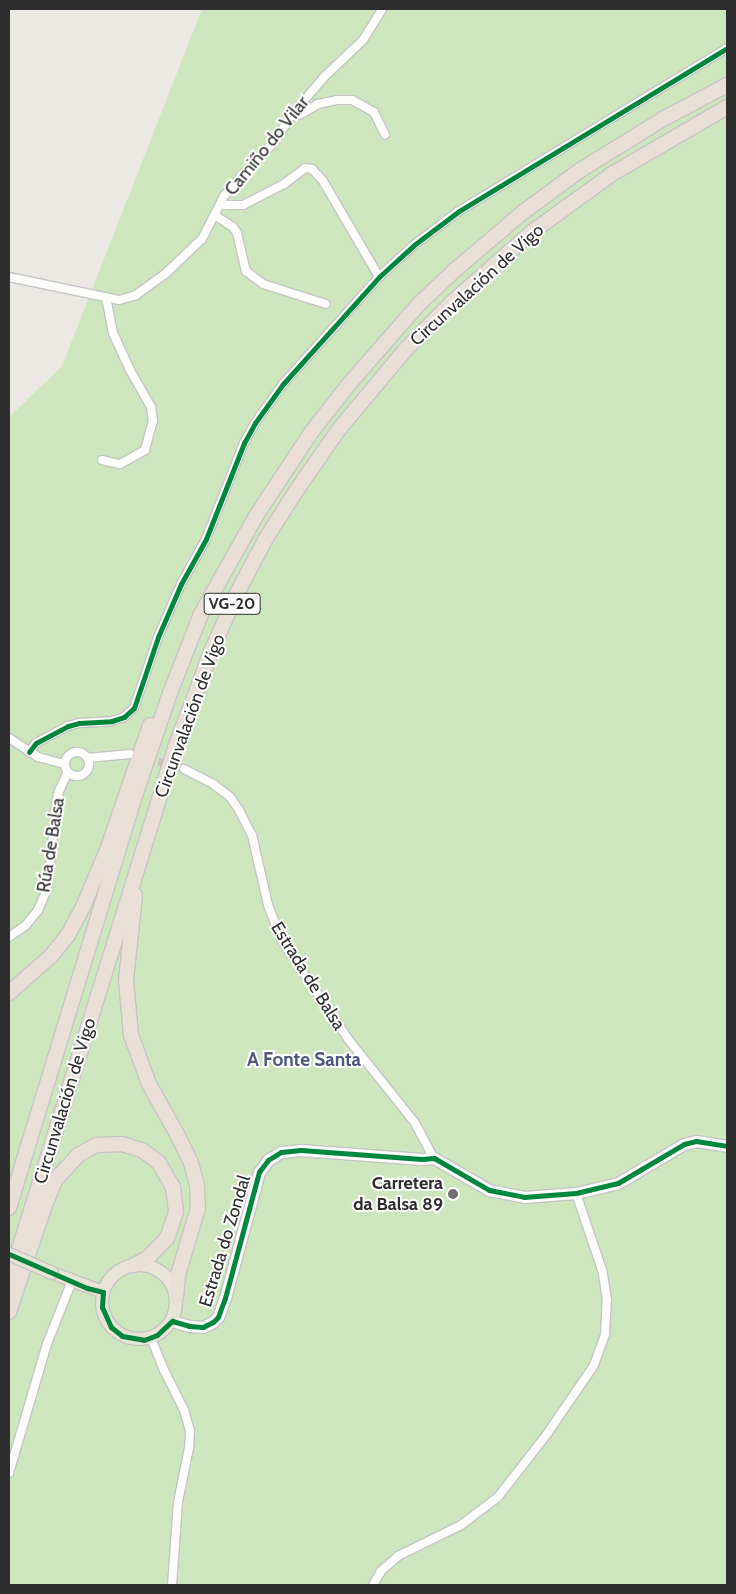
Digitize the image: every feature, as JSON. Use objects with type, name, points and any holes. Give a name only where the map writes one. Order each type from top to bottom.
[{"type":"highway","name":"Circunvalación de Vigo","points":[[9,1208],[129,817],[170,693],[201,614],[256,516],[310,434],[384,343],[419,304],[486,242],[560,184],[622,143],[727,85]]},
{"type":"highway","name":"Circunvalación de Vigo","points":[[9,1281],[135,876],[194,694],[235,598],[265,540],[296,491],[340,428],[407,348],[451,303],[532,232],[612,174],[727,107]]},
{"type":"highway","points":[[9,993],[34,973],[68,935],[83,907],[107,850],[142,743],[155,711],[170,693]]},
{"type":"highway","points":[[135,876],[135,901],[129,938],[126,982],[131,1035],[149,1084],[191,1163],[197,1184],[198,1208],[178,1275],[176,1296]]},
{"type":"highway","points":[[9,1312],[44,1208],[56,1179],[78,1155],[96,1145],[122,1144],[142,1150],[159,1163],[173,1187],[176,1212],[167,1238],[148,1258],[134,1265]]},
{"type":"main road","points":[[9,1254],[72,1282],[103,1292]]},
{"type":"main road","points":[[134,1265],[158,1270],[170,1281],[176,1296],[175,1313],[172,1321],[163,1331],[151,1338],[136,1340],[116,1332],[104,1314],[103,1292],[106,1284],[118,1271],[134,1265]]},
{"type":"street","name":"Camiño do Vilar","points":[[9,278],[106,298],[126,299],[164,275],[202,239],[222,205],[224,196],[274,142],[294,111],[324,77],[363,40],[382,9]]},
{"type":"street","points":[[29,752],[36,743],[68,726],[79,723],[112,721],[124,717],[134,708],[158,637],[182,584],[206,539],[244,443],[255,423],[295,370],[379,278],[414,245],[459,211],[727,48]]},
{"type":"street","points":[[294,111],[298,115],[318,104],[337,100],[352,100],[374,112],[385,135]]},
{"type":"street","points":[[222,205],[242,205],[284,184],[305,168],[312,169],[323,181],[379,278]]},
{"type":"street","points":[[216,216],[233,227],[237,233],[246,271],[263,284],[326,304]]},
{"type":"street","points":[[102,460],[120,464],[145,450],[153,421],[151,407],[130,370],[113,333],[106,298]]},
{"type":"street","points":[[9,738],[29,752],[46,760],[65,764]]},
{"type":"street","points":[[81,752],[88,758],[89,767],[84,774],[76,776],[68,772],[65,764],[68,756],[81,752]]},
{"type":"street","points":[[88,758],[130,754]]},
{"type":"street","name":"Estrada de Balsa","points":[[184,769],[213,784],[230,797],[240,810],[252,834],[270,913],[282,941],[348,1039],[415,1123],[434,1158]]},
{"type":"street","name":"Rúa de Balsa","points":[[9,937],[26,925],[38,910],[46,892],[50,875],[56,803],[59,791],[68,772]]},
{"type":"street","points":[[434,1158],[489,1190],[510,1196],[524,1197],[576,1193],[618,1183],[684,1144],[696,1141],[727,1146]]},
{"type":"street","name":"Estrada do Zondal","points":[[172,1321],[190,1326],[203,1326],[218,1317],[225,1298],[256,1181],[263,1166],[274,1155],[289,1150],[301,1150],[422,1159],[434,1158]]},
{"type":"street","points":[[373,1585],[381,1571],[398,1556],[461,1525],[498,1497],[548,1434],[594,1364],[605,1334],[607,1300],[596,1247],[576,1193]]},
{"type":"street","points":[[9,1473],[47,1344],[72,1282]]},
{"type":"street","points":[[151,1338],[184,1410],[190,1431],[189,1448],[178,1502],[172,1585]]},
{"type":"green space","points":[[202,9],[727,9],[727,1585],[9,1585],[9,417],[62,366]]},
{"type":"tunnel","points":[[147,758],[184,769]]},
{"type":"cycle path","points":[[29,752],[36,743],[68,726],[79,723],[112,721],[124,717],[134,708],[158,637],[181,584],[206,539],[244,443],[255,423],[283,384],[379,277],[414,245],[459,211],[727,48]]},
{"type":"cycle path","points":[[9,1254],[87,1288],[103,1292],[102,1307],[111,1327],[122,1336],[144,1340],[157,1335],[172,1321],[189,1326],[203,1327],[218,1317],[225,1298],[259,1172],[268,1160],[281,1152],[301,1150],[422,1159],[434,1158],[489,1190],[524,1197],[576,1193],[618,1183],[684,1144],[696,1141],[727,1146]]},
{"type":"place","name":"Carretera da Balsa 89","points":[[453,1194]]},
{"type":"district","name":"A Fonte Santa","points":[[304,1060]]}]
